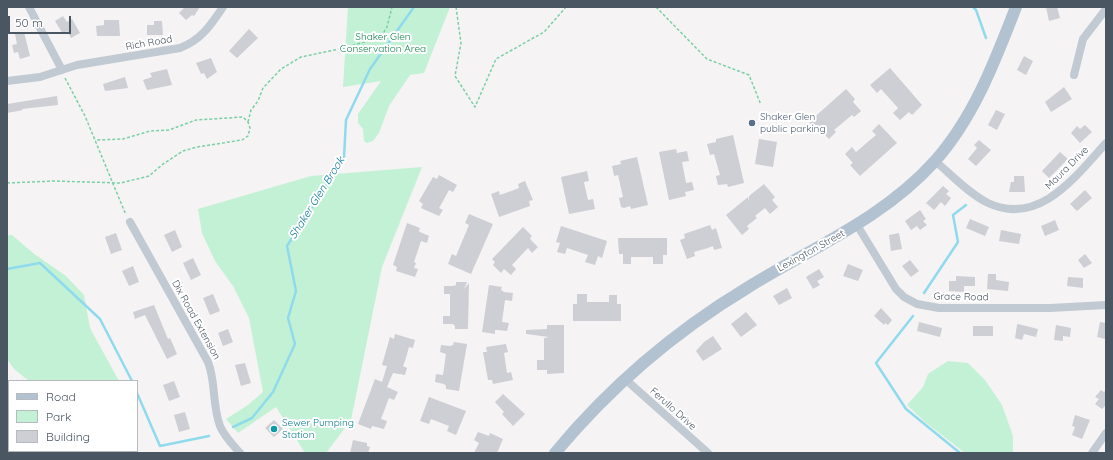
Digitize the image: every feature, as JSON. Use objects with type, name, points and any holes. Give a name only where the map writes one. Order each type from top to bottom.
[{"type":"main road","name":"Lexington Street","points":[[554,453],[593,410],[625,379],[672,339],[718,306],[772,273],[857,225],[898,196],[935,161],[959,130],[978,98],[1016,7]]},
{"type":"street","points":[[29,7],[62,70]]},
{"type":"street","name":"Rich Road","points":[[7,81],[40,77],[77,65],[186,46],[198,39],[207,30],[223,7]]},
{"type":"street","points":[[1074,75],[1083,39],[1106,9]]},
{"type":"street","name":"Maura Drive","points":[[935,161],[987,202],[1002,208],[1026,208],[1041,204],[1054,196],[1106,143]]},
{"type":"street","name":"Dix Road Extension","points":[[130,222],[208,362],[214,380],[220,426],[240,453]]},
{"type":"street","name":"Grace Road","points":[[857,225],[896,289],[904,297],[917,304],[957,308],[1077,307],[1106,305]]},
{"type":"street","name":"Ferullo Drive","points":[[625,379],[708,453]]},
{"type":"street","points":[[1092,453],[1106,433]]},
{"type":"path","points":[[248,122],[251,110],[258,101],[263,88],[281,69],[301,57],[344,48],[381,36],[387,27],[392,7]]},
{"type":"path","points":[[456,7],[461,43],[455,76],[475,107],[496,59],[544,32],[566,7]]},
{"type":"path","points":[[656,7],[707,59],[749,75],[761,105]]},
{"type":"path","points":[[62,70],[95,140],[112,183],[130,222]]},
{"type":"path","points":[[7,183],[54,181],[121,183],[149,176],[163,164],[183,151],[197,146],[242,140],[248,136],[250,128],[248,122],[243,117],[196,120],[169,130],[150,131],[123,139],[95,140]]},
{"type":"green space","name":"Shaker Glen Conservation Area","points":[[348,7],[450,7],[424,73],[410,75],[389,106],[379,133],[373,141],[367,143],[364,141],[363,129],[358,123],[358,114],[381,81],[343,87]]},
{"type":"green space","points":[[422,167],[382,267],[351,420],[326,453],[305,453],[276,407],[238,433],[226,419],[248,405],[263,392],[249,318],[233,286],[215,261],[202,233],[198,209],[311,176]]},
{"type":"green space","points":[[7,235],[12,235],[33,253],[66,276],[84,295],[90,328],[118,380],[28,380],[14,369],[7,359]]},
{"type":"green space","points":[[948,361],[968,363],[985,380],[1002,405],[1013,436],[1013,453],[965,453],[925,422],[907,405],[923,387],[928,374]]},
{"type":"building","points":[[185,7],[200,7],[194,16],[192,15],[186,20],[179,13]]},
{"type":"building","points":[[1046,7],[1057,7],[1060,18],[1049,21]]},
{"type":"building","points":[[63,16],[67,22],[72,19],[80,33],[71,38],[67,31],[63,34],[55,21]]},
{"type":"building","points":[[104,20],[119,20],[120,36],[97,36],[96,26],[104,25]]},
{"type":"building","points":[[154,21],[162,21],[163,35],[147,35],[147,25],[154,25]]},
{"type":"building","points":[[249,29],[258,38],[237,58],[229,51]]},
{"type":"building","points":[[24,32],[30,56],[20,59],[18,52],[14,53],[12,45],[17,44],[15,34]]},
{"type":"building","points":[[1024,56],[1033,61],[1026,75],[1017,70]]},
{"type":"building","points":[[211,58],[217,72],[207,79],[204,73],[201,74],[196,63]]},
{"type":"building","points":[[890,68],[922,105],[912,115],[909,112],[900,120],[893,113],[898,108],[881,89],[877,93],[870,85]]},
{"type":"building","points":[[167,69],[172,85],[147,90],[143,80],[152,77],[150,73]]},
{"type":"building","points":[[125,77],[128,88],[105,91],[103,84]]},
{"type":"building","points":[[1064,87],[1072,99],[1051,112],[1045,102]]},
{"type":"building","points":[[846,89],[855,99],[853,102],[861,111],[854,117],[852,115],[834,130],[836,132],[829,139],[822,132],[820,134],[809,122]]},
{"type":"building","points":[[57,96],[58,105],[22,109],[23,110],[7,113],[7,104]]},
{"type":"building","points":[[996,110],[1005,114],[997,130],[988,125]]},
{"type":"building","points":[[879,124],[897,143],[860,176],[850,165],[853,163],[845,154],[852,147],[856,152],[876,135],[872,131]]},
{"type":"building","points":[[1085,125],[1092,132],[1080,143],[1071,133],[1077,126],[1080,129]]},
{"type":"building","points":[[733,135],[744,183],[728,187],[727,184],[718,185],[716,176],[720,175],[714,154],[710,155],[707,144],[716,142],[716,139]]},
{"type":"building","points":[[759,139],[777,142],[773,167],[755,164]]},
{"type":"building","points":[[979,140],[991,150],[976,166],[968,159],[977,148],[974,145]]},
{"type":"building","points":[[676,149],[677,153],[687,151],[689,161],[682,162],[686,183],[692,182],[694,190],[685,192],[686,196],[669,200],[659,152]]},
{"type":"building","points":[[1060,152],[1068,159],[1049,178],[1042,171]]},
{"type":"building","points":[[637,157],[648,205],[631,209],[630,206],[624,208],[621,207],[619,198],[623,197],[618,175],[614,176],[612,166],[621,164],[620,161]]},
{"type":"building","points":[[587,171],[589,181],[584,182],[585,187],[588,200],[593,199],[595,209],[569,214],[561,177]]},
{"type":"building","points":[[439,175],[457,185],[453,192],[449,190],[439,208],[443,210],[439,216],[421,208],[423,204],[419,201],[433,177],[437,179]]},
{"type":"building","points":[[1014,176],[1024,176],[1025,192],[1009,192],[1011,182],[1014,182]]},
{"type":"building","points":[[525,181],[533,200],[529,201],[530,206],[499,217],[491,194],[499,191],[500,195],[514,190],[519,188],[518,184]]},
{"type":"building","points":[[764,184],[775,197],[772,200],[778,207],[770,214],[765,208],[755,216],[757,218],[747,226],[749,229],[742,235],[726,215],[748,197],[749,201],[749,196]]},
{"type":"building","points":[[943,186],[949,191],[946,194],[951,198],[945,206],[941,202],[934,210],[926,203]]},
{"type":"building","points":[[1085,190],[1092,198],[1077,211],[1070,204]]},
{"type":"building","points":[[920,210],[926,219],[923,221],[927,225],[920,230],[917,226],[911,230],[905,221]]},
{"type":"building","points":[[469,214],[493,224],[471,274],[448,264],[452,254],[456,256],[469,225],[465,223]]},
{"type":"building","points":[[970,219],[989,227],[985,236],[966,228]]},
{"type":"building","points":[[1055,220],[1059,230],[1045,236],[1041,226]]},
{"type":"building","points":[[407,223],[420,228],[420,232],[429,236],[427,243],[421,241],[414,262],[416,263],[414,268],[418,269],[415,277],[396,271],[397,267],[393,265]]},
{"type":"building","points":[[710,225],[712,230],[716,228],[722,248],[714,250],[713,246],[694,252],[695,256],[687,259],[680,240],[685,238],[684,234]]},
{"type":"building","points":[[561,226],[607,241],[602,258],[598,256],[595,265],[585,262],[588,255],[567,248],[565,254],[557,252],[560,243],[556,242]]},
{"type":"building","points":[[523,227],[532,236],[530,238],[531,240],[538,247],[532,253],[528,248],[512,265],[516,269],[511,275],[504,269],[501,273],[493,265],[495,262],[492,259]]},
{"type":"building","points":[[175,230],[182,247],[172,252],[164,235]]},
{"type":"building","points":[[1001,230],[1021,234],[1019,244],[999,241]]},
{"type":"building","points":[[116,233],[122,250],[111,254],[105,237]]},
{"type":"building","points":[[899,233],[902,249],[891,251],[889,235]]},
{"type":"building","points":[[618,238],[667,238],[667,255],[663,255],[663,264],[653,264],[653,257],[631,257],[631,264],[623,264],[623,254],[619,254]]},
{"type":"building","points":[[1085,254],[1092,263],[1084,268],[1078,260]]},
{"type":"building","points":[[193,258],[201,275],[191,280],[183,263]]},
{"type":"building","points":[[910,260],[919,271],[911,277],[902,266]]},
{"type":"building","points":[[848,264],[863,270],[858,281],[843,276]]},
{"type":"building","points":[[133,266],[139,282],[129,286],[122,271]]},
{"type":"building","points":[[819,269],[824,277],[817,281],[820,285],[813,289],[806,277]]},
{"type":"building","points":[[988,274],[996,274],[996,280],[1009,282],[1008,291],[987,289]]},
{"type":"building","points":[[956,276],[975,277],[975,286],[964,286],[964,292],[949,291],[949,281],[956,281]]},
{"type":"building","points":[[1068,277],[1083,278],[1083,288],[1067,286]]},
{"type":"building","points":[[456,282],[467,282],[464,289],[469,283],[468,329],[455,329],[453,324],[443,324],[443,316],[450,316],[450,294],[444,294],[444,286],[456,285]]},
{"type":"building","points":[[489,285],[502,287],[501,290],[504,292],[513,293],[512,301],[505,300],[502,322],[509,323],[507,331],[495,330],[495,334],[482,332]]},
{"type":"building","points":[[787,288],[792,298],[779,305],[773,296]]},
{"type":"building","points":[[213,294],[220,311],[210,315],[203,298]]},
{"type":"building","points":[[577,294],[587,294],[587,302],[609,302],[609,295],[617,295],[617,304],[621,304],[621,321],[573,321],[573,304],[577,304]]},
{"type":"building","points":[[154,305],[168,339],[170,338],[177,354],[167,359],[145,315],[135,319],[133,312]]},
{"type":"building","points":[[881,308],[892,320],[888,325],[885,323],[884,325],[874,316]]},
{"type":"building","points":[[746,312],[757,325],[741,337],[731,324]]},
{"type":"building","points":[[919,322],[942,328],[940,337],[917,331]]},
{"type":"building","points":[[1100,322],[1106,323],[1105,339],[1097,337]]},
{"type":"building","points":[[1018,324],[1038,329],[1036,337],[1024,334],[1022,340],[1015,338]]},
{"type":"building","points":[[547,325],[564,325],[564,373],[547,374],[547,370],[537,370],[537,360],[544,360],[544,338],[549,337],[526,334],[526,330],[547,329]]},
{"type":"building","points":[[1056,325],[1071,328],[1070,337],[1063,336],[1063,341],[1054,340]]},
{"type":"building","points":[[973,326],[993,326],[993,336],[973,336]]},
{"type":"building","points":[[228,329],[233,342],[223,346],[218,333]]},
{"type":"building","points":[[395,334],[415,340],[413,348],[409,347],[403,366],[407,368],[405,375],[393,373],[387,387],[398,392],[394,400],[389,398],[381,419],[387,421],[384,429],[372,426],[371,429],[358,424],[375,379],[382,382],[387,366],[382,365],[390,337],[394,339]]},
{"type":"building","points":[[713,336],[722,349],[703,361],[696,351],[704,342]]},
{"type":"building","points":[[454,342],[467,344],[459,391],[446,389],[444,384],[435,382],[436,374],[443,375],[446,354],[440,352],[441,345],[450,346],[453,345]]},
{"type":"building","points":[[506,344],[508,352],[504,353],[507,373],[511,372],[513,380],[493,384],[492,380],[488,380],[483,352],[487,352],[486,347]]},
{"type":"building","points":[[245,363],[251,383],[241,386],[235,365]]},
{"type":"building","points":[[174,381],[180,397],[169,401],[163,385]]},
{"type":"building","points":[[1101,390],[1104,392],[1106,390],[1106,405],[1102,409],[1095,404],[1099,399],[1095,397]]},
{"type":"building","points":[[503,394],[525,414],[513,426],[502,414],[504,412],[495,402]]},
{"type":"building","points":[[429,397],[466,411],[456,435],[447,431],[449,426],[431,419],[429,424],[420,421]]},
{"type":"building","points":[[185,412],[190,429],[179,432],[174,415]]},
{"type":"building","points":[[1075,415],[1090,420],[1082,439],[1072,435],[1075,427],[1072,426]]},
{"type":"building","name":"Sewer Pumping Station","points":[[274,420],[283,429],[274,437],[265,428]]},
{"type":"building","points":[[478,432],[489,436],[490,433],[503,439],[497,453],[474,453],[479,443],[474,440]]},
{"type":"building","points":[[353,440],[367,443],[367,446],[370,447],[368,453],[350,453]]},
{"type":"waterway","name":"Shaker Glen Brook","points":[[233,427],[252,418],[273,392],[295,344],[288,318],[296,291],[287,246],[344,157],[346,120],[370,69],[414,7]]},
{"type":"waterway","points":[[973,7],[976,10],[986,38]]},
{"type":"waterway","points":[[924,293],[958,242],[953,215],[966,205]]},
{"type":"waterway","name":"Shaker Glen Brook","points":[[7,269],[40,263],[100,319],[131,380]]},
{"type":"waterway","points":[[913,316],[876,363],[906,409],[960,453]]},
{"type":"waterway","name":"Shaker Glen Brook","points":[[138,395],[160,446],[209,436]]},
{"type":"place","name":"Shaker Glen public parking","points":[[752,123]]},
{"type":"place","name":"Sewer Pumping Station","points":[[274,429]]}]
